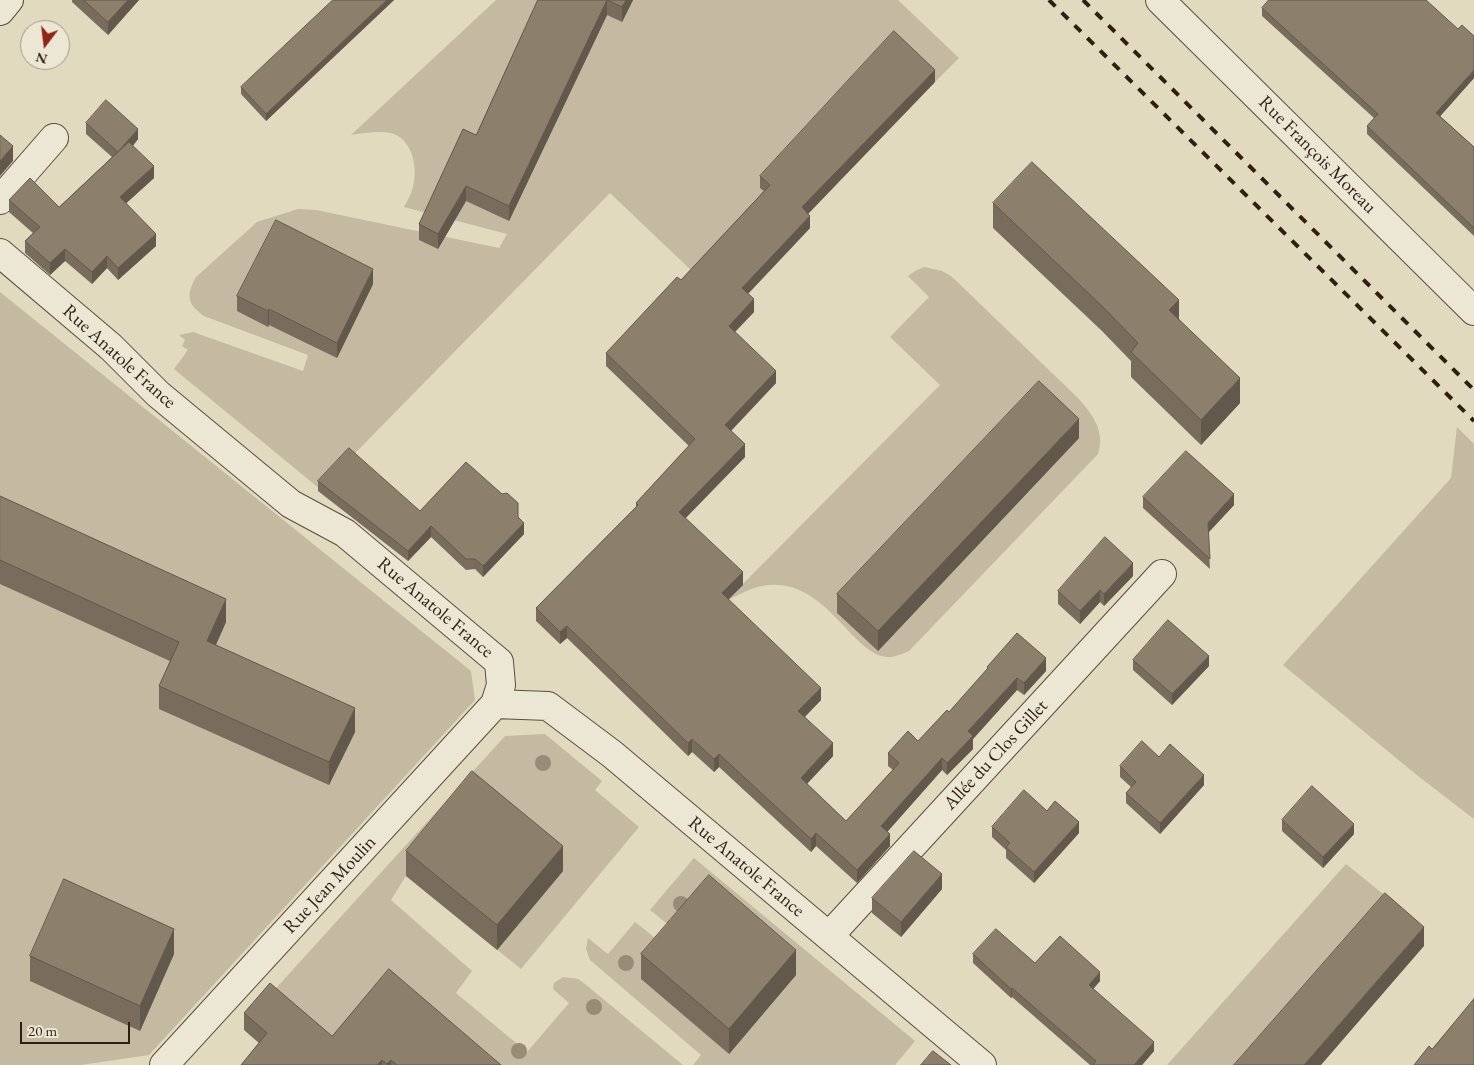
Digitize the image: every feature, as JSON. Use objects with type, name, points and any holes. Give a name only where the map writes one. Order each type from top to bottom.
[{"type":"street","points":[[0,11],[9,0]]},
{"type":"street","name":"Rue François Moreau","points":[[1172,4],[1474,311]]},
{"type":"street","points":[[0,200],[54,138]]},
{"type":"street","name":"Rue Anatole France","points":[[0,253],[111,347],[158,394],[291,504],[345,533],[499,662],[501,685],[495,704],[548,706],[612,754],[982,1065]]},
{"type":"street","name":"Allée du Clos Gillet","points":[[829,936],[1162,574]]},
{"type":"street","name":"Rue Jean Moulin","points":[[164,1065],[495,704]]},
{"type":"shaded area","points":[[496,0],[898,0],[959,58],[935,82],[894,44],[770,197],[693,272],[610,193],[320,489],[174,369],[188,350],[182,346],[185,340],[179,335],[193,332],[303,371],[308,355],[204,316],[191,303],[191,289],[196,277],[257,222],[298,209],[316,210],[499,248],[507,234],[404,207],[413,186],[415,170],[409,147],[398,136],[381,132],[351,135]]},
{"type":"shaded area","points":[[924,267],[942,271],[951,276],[1076,396],[1096,422],[1099,430],[1100,446],[1098,454],[909,651],[891,657],[877,655],[864,646],[821,604],[804,593],[785,586],[757,587],[726,601],[940,385],[890,337],[929,297],[908,276]]},
{"type":"shaded area","points":[[0,292],[471,671],[475,700],[149,1055],[81,1065],[0,1065]]},
{"type":"shaded area","points":[[1457,427],[1474,444],[1474,819],[1418,776],[1283,665],[1451,478]]},
{"type":"shaded area","points":[[545,734],[602,781],[595,790],[639,827],[521,969],[406,876],[391,900],[472,971],[456,993],[527,1052],[569,1003],[553,989],[554,983],[563,977],[578,979],[585,984],[683,1065],[481,1065],[327,1050],[268,997],[505,736]]},
{"type":"shaded area","points":[[694,858],[915,1041],[895,1065],[693,1065],[701,1055],[590,960],[586,949],[588,938],[608,954],[635,922],[668,948],[642,980],[729,1053],[680,934],[650,910]]},
{"type":"shaded area","points":[[1346,864],[1393,902],[1251,1065],[1167,1065]]},
{"type":"building","points":[[84,0],[128,0],[108,22]]},
{"type":"building","points":[[333,0],[387,0],[266,114],[241,87]]},
{"type":"building","points":[[538,0],[607,0],[509,206],[466,186],[438,234],[419,224],[463,129],[476,135]]},
{"type":"building","points":[[607,0],[626,0],[622,7]]},
{"type":"building","points":[[1269,0],[1426,0],[1458,29],[1462,25],[1474,36],[1474,70],[1436,113],[1474,147],[1474,228],[1367,126],[1378,114],[1262,8]]},
{"type":"building","points":[[894,31],[935,70],[802,207],[810,216],[742,288],[754,299],[729,326],[776,371],[725,425],[745,444],[679,512],[743,572],[722,593],[821,688],[798,711],[833,743],[801,778],[846,821],[899,763],[888,753],[908,731],[918,741],[947,710],[949,712],[1017,633],[1046,658],[1024,683],[1017,678],[968,731],[973,736],[947,763],[942,758],[881,826],[890,834],[857,870],[816,833],[811,839],[719,754],[714,759],[692,739],[688,743],[567,626],[560,632],[536,608],[638,505],[636,503],[695,439],[606,353],[677,277],[681,280],[770,185],[760,176]]},
{"type":"building","points":[[106,100],[138,129],[118,152],[86,123]]},
{"type":"building","points":[[0,135],[13,146],[0,161]]},
{"type":"building","points":[[129,142],[154,166],[120,197],[156,234],[118,268],[107,256],[92,272],[65,249],[50,263],[25,241],[40,227],[9,200],[30,178],[59,207]]},
{"type":"building","points":[[1032,162],[1179,300],[1169,310],[1240,378],[1201,420],[1131,352],[1138,343],[1102,306],[993,203]]},
{"type":"building","points":[[276,220],[373,269],[337,343],[269,309],[268,311],[237,296]]},
{"type":"building","points":[[1039,381],[1079,419],[878,631],[837,594]]},
{"type":"building","points":[[349,448],[420,511],[466,462],[502,494],[507,493],[518,503],[518,517],[524,523],[483,566],[475,559],[466,559],[431,526],[408,551],[318,481]]},
{"type":"building","points":[[1186,451],[1234,494],[1208,523],[1210,559],[1143,497]]},
{"type":"building","points":[[0,496],[226,599],[207,641],[355,708],[329,762],[159,686],[179,642],[0,560]]},
{"type":"building","points":[[1105,537],[1133,563],[1104,594],[1100,590],[1080,611],[1058,591]]},
{"type":"building","points":[[1168,620],[1209,656],[1172,694],[1133,660]]},
{"type":"building","points":[[1142,741],[1159,757],[1170,744],[1204,775],[1160,823],[1126,793],[1136,782],[1120,766]]},
{"type":"building","points":[[472,771],[563,846],[497,925],[406,851]]},
{"type":"building","points":[[1312,786],[1354,824],[1323,857],[1282,820]]},
{"type":"building","points":[[1024,790],[1047,811],[1055,801],[1079,822],[1034,872],[1006,847],[1010,843],[992,827]]},
{"type":"building","points":[[914,851],[942,874],[901,922],[872,898]]},
{"type":"building","points":[[709,875],[796,950],[729,1029],[641,954]]},
{"type":"building","points":[[64,879],[174,929],[140,1006],[30,956]]},
{"type":"building","points":[[1385,893],[1424,927],[1304,1065],[1234,1065]]},
{"type":"building","points":[[996,929],[1035,963],[1060,936],[1100,972],[1089,985],[1154,1042],[1134,1065],[1093,1065],[1096,1061],[973,954]]},
{"type":"building","points":[[389,969],[501,1065],[397,1065],[391,1060],[387,1064],[382,1060],[377,1065],[241,1065],[267,1033],[244,1013],[270,983],[332,1036]]},
{"type":"building","points":[[1474,999],[1474,1065],[1414,1065],[1429,1046],[1432,1049]]},
{"type":"building","points":[[933,1051],[951,1065],[921,1065]]},
{"type":"railway","points":[[1049,0],[1474,421]]},
{"type":"railway","points":[[1083,0],[1474,390]]}]
